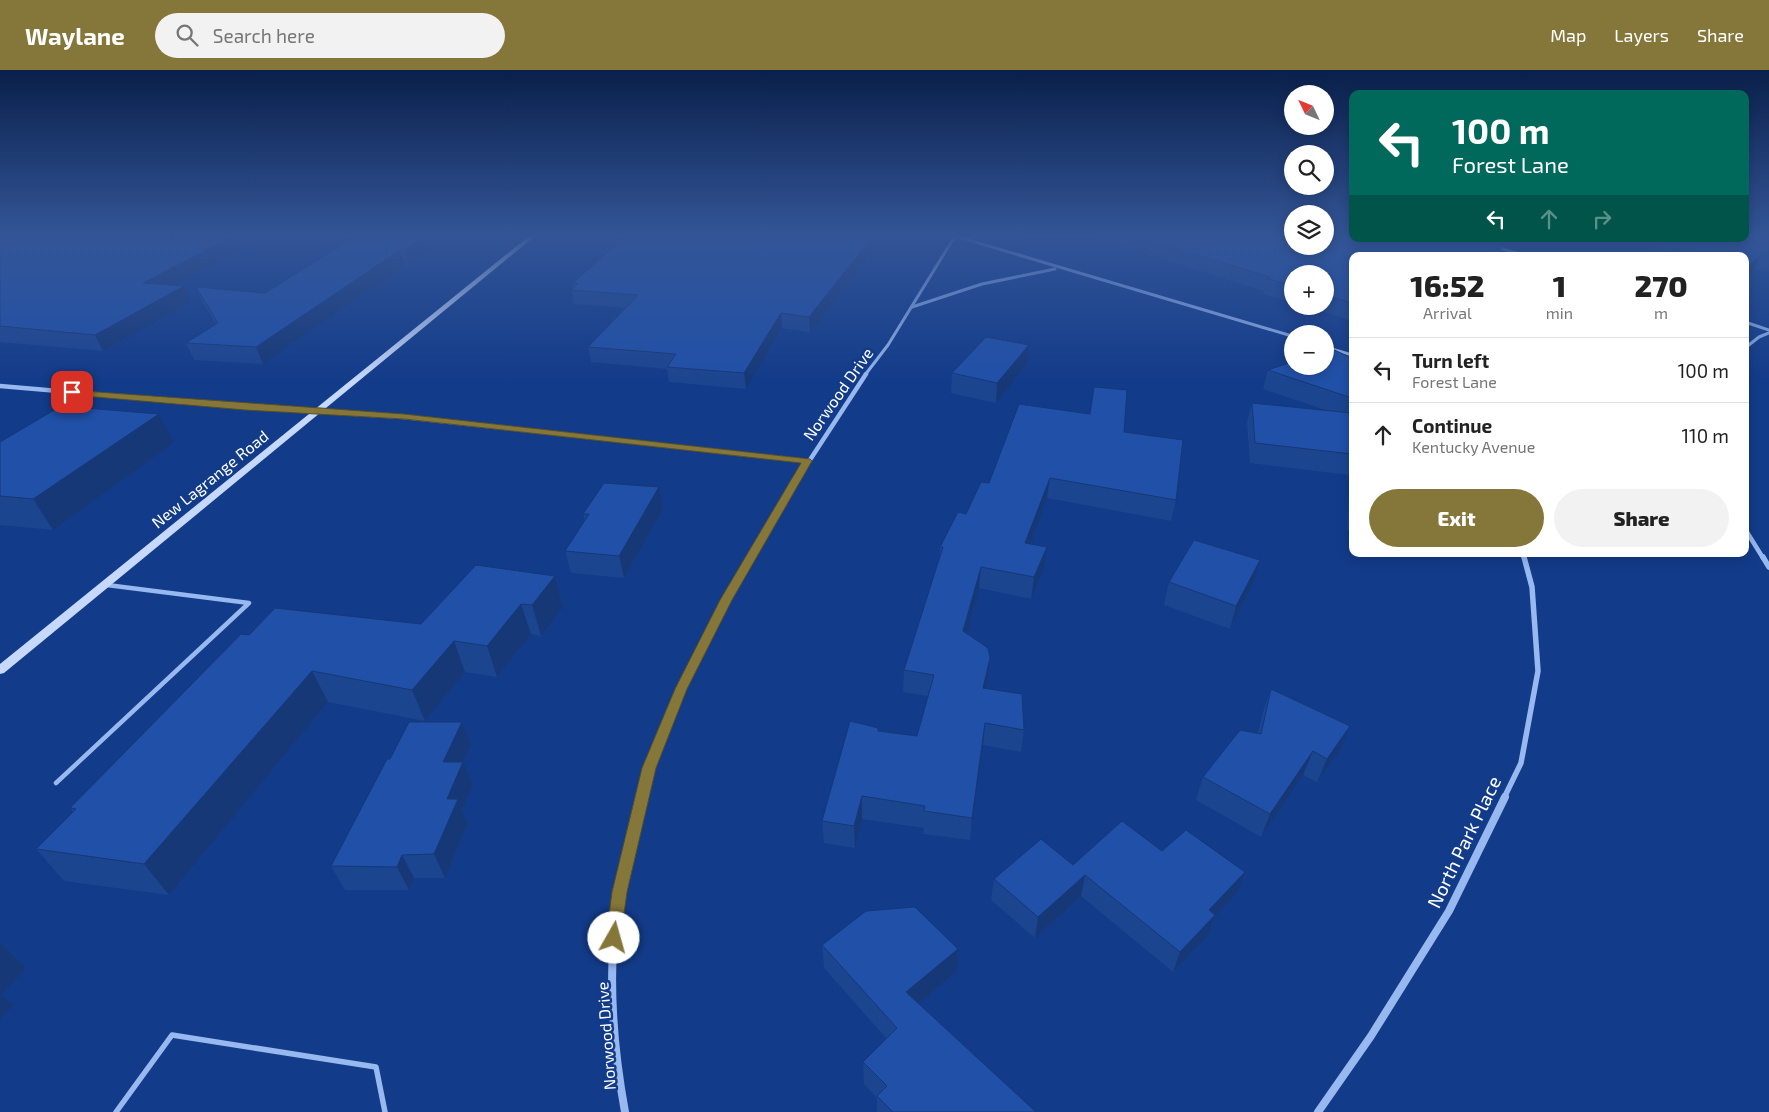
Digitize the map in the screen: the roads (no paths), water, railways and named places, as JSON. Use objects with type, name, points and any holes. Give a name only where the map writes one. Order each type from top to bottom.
[{"type":"main road","name":"New Lagrange Road","points":[[0,670],[473,285]]},
{"type":"street","name":"Norwood Drive","points":[[626,1112],[618,1076],[613,1003],[614,938],[620,892],[649,768],[681,689],[726,600],[807,461],[852,392],[888,345],[925,285]]},
{"type":"street","points":[[911,308],[973,285]]},
{"type":"street","points":[[1118,285],[1284,333]]},
{"type":"street","points":[[1749,324],[1769,331]]},
{"type":"street","points":[[1749,345],[1769,331]]},
{"type":"street","points":[[1334,350],[1349,355]]},
{"type":"street","points":[[0,386],[404,417],[807,461]]},
{"type":"street","points":[[1749,535],[1769,567]]},
{"type":"street","name":"North Park Place","points":[[1318,1112],[1371,1036],[1449,911],[1521,763],[1530,723],[1538,671],[1532,587],[1524,557]]},
{"type":"lane","points":[[65,408],[90,394]]},
{"type":"lane","points":[[56,783],[249,603],[105,585]]},
{"type":"lane","points":[[116,1112],[172,1035],[376,1067],[385,1112]]}]
